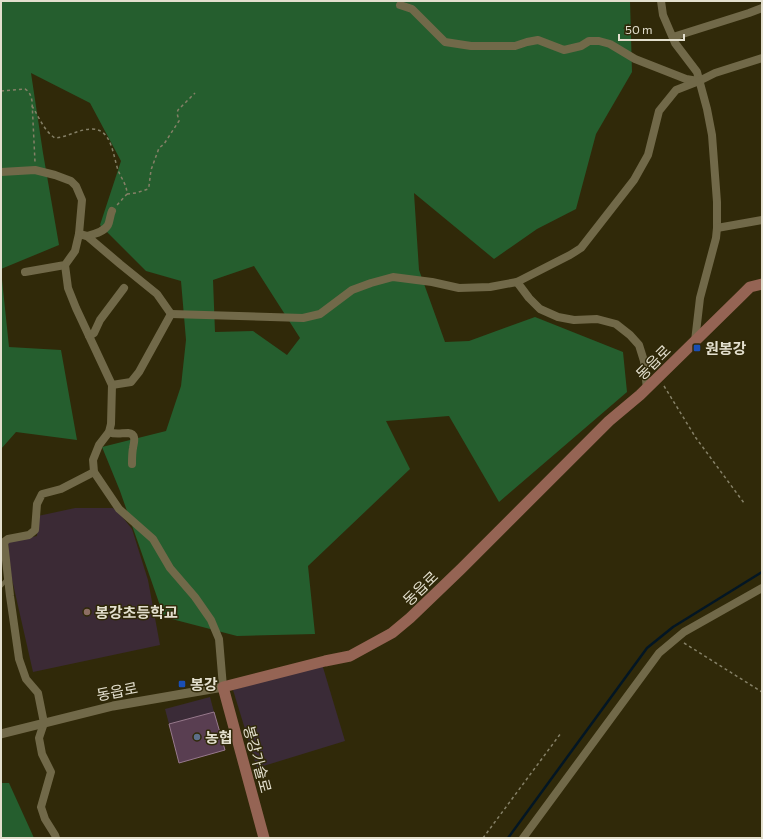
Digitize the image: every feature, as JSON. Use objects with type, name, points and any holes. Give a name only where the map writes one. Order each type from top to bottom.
[{"type":"main road","name":"동읍로","points":[[223,687],[350,656],[392,633],[410,618],[461,569],[609,421],[647,389],[750,287],[762,284]]},
{"type":"main road","name":"봉강가술로","points":[[223,687],[264,838]]},
{"type":"street","points":[[661,1],[663,15],[675,43],[697,72],[712,134],[717,202],[717,228],[716,238],[700,298],[696,341]]},
{"type":"street","points":[[400,5],[412,9],[445,42],[471,46],[515,46],[538,40],[564,50],[582,46],[589,41],[599,41],[610,44],[635,59],[686,79],[699,81]]},
{"type":"street","points":[[673,37],[762,8]]},
{"type":"street","points":[[171,314],[303,318],[320,314],[352,290],[393,277],[432,282],[459,288],[490,287],[517,282],[581,248],[634,180],[648,154],[659,111],[676,90],[715,74],[762,58]]},
{"type":"street","points":[[2,171],[35,170],[55,175],[71,181],[76,186],[82,200],[83,235],[75,251],[65,265],[68,288],[112,385],[111,424],[109,432],[99,445],[93,460],[94,472],[119,509],[153,539],[170,568],[195,597],[211,620],[219,639],[223,687]]},
{"type":"street","points":[[83,235],[99,232],[107,227],[112,211]]},
{"type":"street","points":[[717,228],[762,220]]},
{"type":"street","points":[[83,235],[157,294],[171,314]]},
{"type":"street","points":[[25,272],[65,265]]},
{"type":"street","points":[[517,282],[528,298],[540,309],[563,318],[574,320],[597,319],[616,324],[630,335],[639,345],[644,360],[647,389]]},
{"type":"street","points":[[89,336],[94,333],[100,320],[124,288]]},
{"type":"street","points":[[112,385],[131,382],[139,372],[171,314]]},
{"type":"street","points":[[109,432],[114,434],[129,433],[134,436],[135,441],[132,464]]},
{"type":"street","points":[[56,838],[45,819],[41,807],[51,772],[42,754],[39,738],[44,723],[38,693],[26,679],[19,659],[4,542],[8,539],[29,535],[35,530],[38,504],[42,494],[61,489],[94,472]]},
{"type":"street","points":[[523,838],[659,653],[684,632],[762,588]]},
{"type":"street","name":"동읍로","points":[[1,734],[113,706],[223,687]]},
{"type":"lane","points":[[1,586],[8,578]]},
{"type":"path","points":[[1,91],[25,89],[30,93],[32,101],[35,170]]},
{"type":"path","points":[[112,211],[127,194],[148,189],[151,170],[159,148],[164,144],[179,121],[177,113],[178,110],[195,93]]},
{"type":"path","points":[[32,106],[45,128],[55,138],[88,129],[102,132],[110,144],[121,178],[127,189],[127,194]]},
{"type":"path","points":[[658,378],[696,438],[744,503]]},
{"type":"path","points":[[678,636],[684,643],[762,692]]},
{"type":"path","points":[[483,838],[561,733]]},
{"type":"shaded area","name":"봉강초등학교","points":[[75,508],[116,509],[132,529],[148,580],[160,645],[33,672],[11,575],[8,542],[37,536],[38,516]]},
{"type":"shaded area","points":[[322,664],[345,741],[257,768],[233,690]]},
{"type":"shaded area","points":[[210,697],[214,712],[169,724],[165,709]]},
{"type":"green space","points":[[1,1],[630,1],[632,72],[596,134],[576,209],[537,229],[494,259],[414,193],[419,270],[445,342],[469,341],[535,317],[623,352],[627,392],[499,502],[449,416],[386,421],[410,469],[308,566],[315,634],[237,636],[164,617],[120,491],[102,447],[166,431],[181,386],[186,340],[181,281],[146,271],[100,225],[121,161],[90,103],[31,73],[59,245],[1,269]],"holes":[[[254,266],[300,338],[287,355],[253,331],[215,332],[213,280]]]},
{"type":"green space","points":[[1,270],[9,347],[61,350],[77,440],[16,432],[1,449]]},
{"type":"green space","points":[[1,783],[9,783],[34,838],[1,838]]},
{"type":"building","name":"농협","points":[[214,712],[225,750],[179,763],[169,724]]},
{"type":"waterway","points":[[508,838],[647,648],[673,627],[762,572]]},
{"type":"place","name":"원봉강","points":[[697,348]]},
{"type":"place","name":"봉강초등학교","points":[[87,612]]},
{"type":"place","name":"봉강","points":[[182,684]]},
{"type":"place","name":"농협","points":[[197,737]]}]
